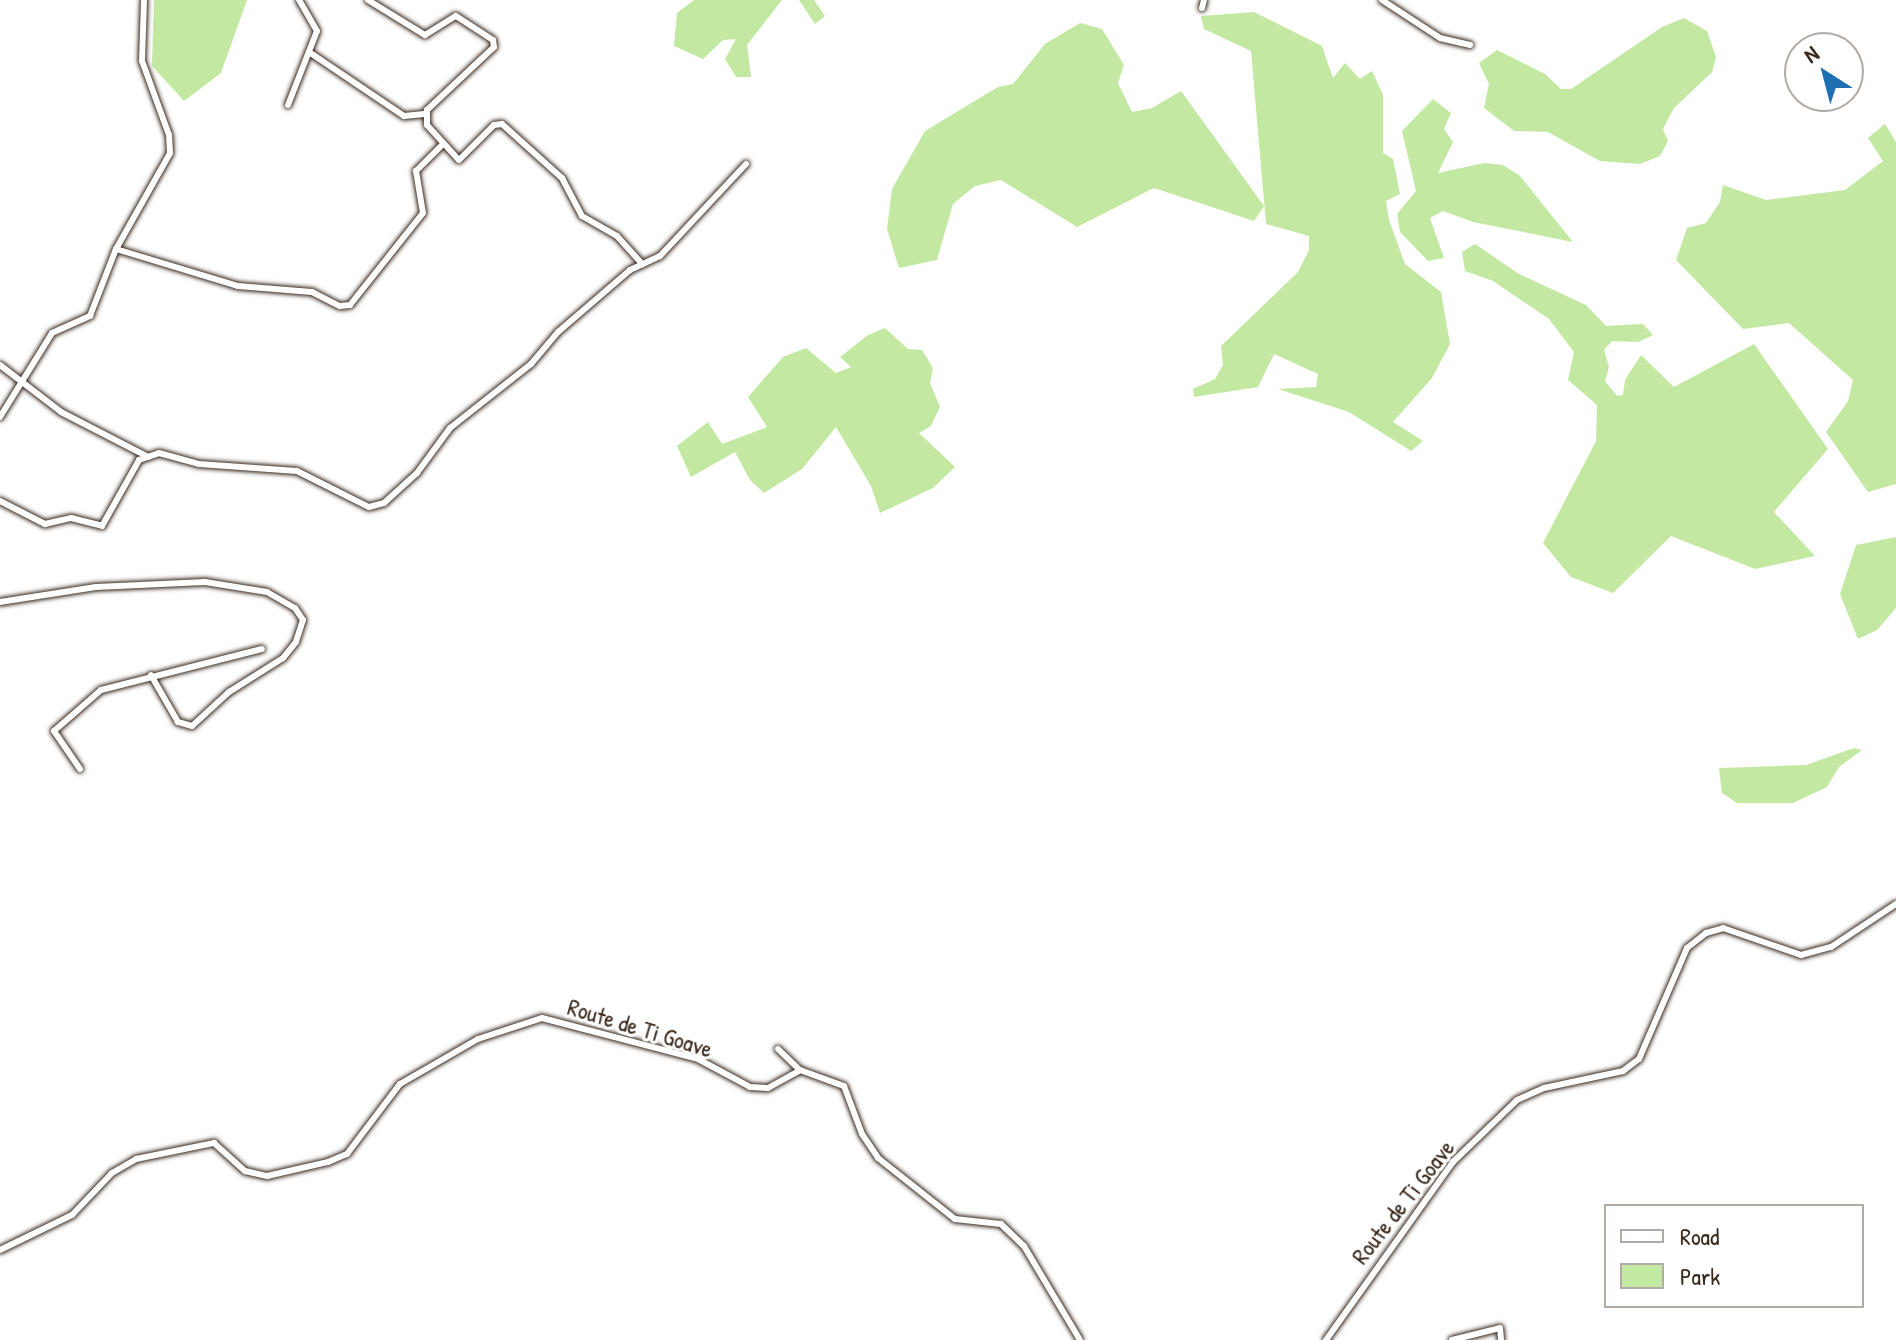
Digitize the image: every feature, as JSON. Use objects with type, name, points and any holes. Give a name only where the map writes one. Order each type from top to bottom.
[{"type":"street","points":[[0,417],[19,381],[52,333],[90,316],[116,249],[171,145],[142,61],[144,0]]},
{"type":"street","points":[[288,105],[312,54],[317,26],[299,0]]},
{"type":"street","points":[[312,54],[404,116],[424,114],[495,42],[456,16],[425,35],[368,0]]},
{"type":"street","points":[[1202,8],[1204,0]]},
{"type":"street","points":[[1382,0],[1440,38],[1470,45]]},
{"type":"street","points":[[424,114],[442,145],[463,159],[494,125],[502,124],[562,178],[582,216],[617,236],[642,264]]},
{"type":"street","points":[[116,249],[238,286],[312,292],[340,306],[350,305],[423,213],[416,171],[442,145]]},
{"type":"street","points":[[0,501],[45,524],[71,518],[102,526],[139,460],[159,453],[199,464],[297,471],[369,507],[384,503],[417,473],[450,428],[531,364],[558,332],[642,264],[660,256],[746,164]]},
{"type":"street","points":[[0,365],[61,412],[148,457]]},
{"type":"street","points":[[0,602],[96,587],[205,582],[267,592],[295,608],[303,620],[296,642],[283,658],[229,692],[192,726],[178,722],[151,675]]},
{"type":"street","points":[[80,769],[54,736],[57,726],[101,690],[262,649]]},
{"type":"street","name":"Route de Ti Goave","points":[[1326,1340],[1453,1162],[1517,1100],[1544,1088],[1623,1071],[1639,1059],[1687,948],[1706,933],[1723,928],[1801,955],[1831,947],[1896,904]]},
{"type":"street","name":"Route de Ti Goave","points":[[0,1250],[72,1215],[112,1173],[136,1159],[214,1143],[245,1171],[267,1176],[328,1162],[347,1154],[400,1084],[478,1039],[542,1018],[698,1059],[750,1087],[768,1088],[800,1070]]},
{"type":"street","points":[[778,1049],[800,1070],[844,1086],[862,1134],[878,1158],[955,1219],[1001,1224],[1024,1246],[1080,1340]]},
{"type":"street","points":[[1452,1340],[1500,1328],[1501,1340]]},
{"type":"green space","points":[[154,0],[247,0],[221,73],[184,101],[152,66]]},
{"type":"green space","points":[[694,0],[782,0],[747,45],[751,77],[736,77],[725,59],[736,39],[723,40],[703,59],[674,46],[677,13]]},
{"type":"green space","points":[[799,0],[814,0],[825,16],[815,24]]},
{"type":"green space","points":[[1254,12],[1322,46],[1333,78],[1345,63],[1360,79],[1372,71],[1383,95],[1383,153],[1393,159],[1400,194],[1386,201],[1389,220],[1405,264],[1441,292],[1450,344],[1432,378],[1393,422],[1423,441],[1411,451],[1349,412],[1278,389],[1316,387],[1318,374],[1274,354],[1258,387],[1194,397],[1193,389],[1215,379],[1223,365],[1221,346],[1298,272],[1309,250],[1309,236],[1266,224],[1251,51],[1204,29],[1201,16]]},
{"type":"green space","points":[[1684,18],[1707,31],[1716,57],[1712,72],[1674,108],[1663,129],[1668,141],[1660,156],[1640,164],[1600,161],[1548,132],[1514,131],[1484,108],[1489,84],[1479,63],[1497,50],[1545,74],[1561,89],[1571,89],[1662,27]]},
{"type":"green space","points":[[1080,23],[1102,29],[1124,65],[1118,83],[1132,112],[1152,108],[1181,91],[1264,206],[1254,221],[1154,188],[1077,227],[1001,180],[975,186],[953,204],[937,260],[899,268],[887,229],[892,189],[925,131],[998,87],[1013,84],[1045,44]]},
{"type":"green space","points":[[1433,99],[1451,113],[1444,129],[1453,142],[1438,173],[1484,163],[1503,165],[1520,176],[1573,242],[1473,222],[1443,211],[1430,218],[1444,258],[1428,261],[1400,232],[1397,214],[1416,191],[1402,131]]},
{"type":"green space","points":[[1885,124],[1896,142],[1896,484],[1868,492],[1826,432],[1848,401],[1853,380],[1789,323],[1743,329],[1676,260],[1687,228],[1706,223],[1720,202],[1723,185],[1766,200],[1845,190],[1883,161],[1868,138]]},
{"type":"green space","points":[[1475,244],[1519,274],[1586,305],[1606,326],[1643,324],[1653,335],[1638,342],[1612,341],[1604,350],[1609,367],[1605,381],[1617,396],[1623,395],[1625,380],[1641,355],[1674,387],[1754,344],[1828,449],[1774,512],[1815,556],[1755,569],[1671,536],[1613,593],[1571,577],[1543,543],[1596,441],[1597,405],[1568,380],[1574,352],[1549,319],[1493,281],[1465,271],[1462,252]]},
{"type":"green space","points":[[885,328],[908,349],[922,350],[933,368],[930,383],[940,407],[931,426],[919,433],[955,467],[933,488],[880,513],[871,486],[836,427],[802,469],[764,493],[750,480],[735,452],[691,477],[677,446],[708,422],[722,444],[767,427],[748,397],[783,357],[806,348],[836,373],[851,367],[840,357],[868,335]]},
{"type":"green space","points":[[1896,537],[1896,608],[1877,630],[1858,639],[1840,594],[1856,545]]},
{"type":"green space","points":[[1854,748],[1862,750],[1839,767],[1827,787],[1793,803],[1737,803],[1722,793],[1719,768],[1806,765]]}]
